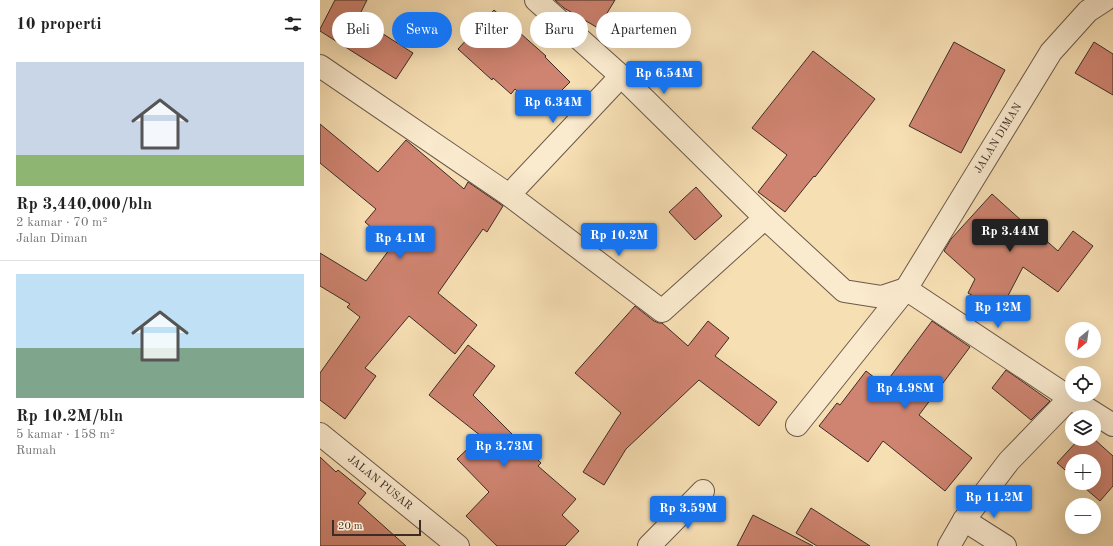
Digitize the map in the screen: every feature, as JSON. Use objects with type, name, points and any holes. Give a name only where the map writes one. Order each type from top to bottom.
[{"type":"street","points":[[536,0],[621,76],[765,218],[844,291],[882,297],[906,289],[1065,395]]},
{"type":"street","name":"JALAN DIMAN","points":[[797,425],[906,289],[1051,52],[1088,11],[1105,0]]},
{"type":"street","points":[[320,66],[509,195],[662,311],[765,218]]},
{"type":"street","points":[[509,195],[621,76]]},
{"type":"street","points":[[949,546],[964,520],[1009,461],[1066,402]]},
{"type":"street","points":[[1076,402],[1113,425]]},
{"type":"street","name":"JALAN PUSAR","points":[[320,434],[458,546]]},
{"type":"street","points":[[649,546],[703,491]]},
{"type":"street","points":[[964,520],[1005,546]]},
{"type":"building","points":[[335,0],[367,0],[361,12],[332,12],[332,39],[320,31]]},
{"type":"building","points":[[555,0],[615,0],[608,12],[596,12],[596,27],[588,22],[588,12],[571,12]]},
{"type":"building","points":[[384,35],[392,40],[392,48],[405,48],[413,53],[396,79],[347,48],[384,48]]},
{"type":"building","points":[[522,35],[530,42],[530,48],[537,48],[570,82],[540,112],[515,89],[511,94],[493,78],[492,80],[458,49],[460,47],[522,48]]},
{"type":"building","points":[[954,42],[1005,70],[961,153],[909,126]]},
{"type":"building","points":[[1094,42],[1113,54],[1113,95],[1075,73]]},
{"type":"building","points":[[813,51],[875,99],[815,177],[814,176],[785,212],[758,192],[787,155],[752,128]]},
{"type":"building","points":[[320,124],[378,172],[406,140],[464,189],[468,182],[503,206],[487,232],[483,229],[438,293],[477,325],[455,354],[409,316],[365,368],[376,376],[345,419],[320,400],[320,373],[360,317],[347,307],[350,304],[320,286],[320,253],[366,281],[392,246],[365,222],[376,209],[320,163]]},
{"type":"building","points":[[696,187],[722,216],[695,240],[669,212]]},
{"type":"building","points":[[992,194],[1058,251],[1073,231],[1093,246],[1058,292],[1023,267],[1000,311],[968,293],[975,279],[944,251],[951,239]]},
{"type":"building","points":[[635,306],[654,321],[662,323],[688,346],[708,321],[729,338],[715,356],[777,402],[759,426],[699,380],[626,449],[604,485],[583,472],[621,413],[575,373]]},
{"type":"building","points":[[932,321],[970,347],[919,415],[972,458],[945,491],[883,441],[868,462],[819,426],[837,403],[840,405],[866,371],[884,385]]},
{"type":"building","points":[[468,345],[495,366],[473,395],[541,463],[538,466],[576,499],[562,515],[579,531],[565,546],[497,546],[466,516],[489,492],[457,459],[481,436],[429,395]]},
{"type":"building","points":[[1006,370],[1050,401],[1031,420],[992,388]]},
{"type":"building","points":[[1101,445],[1113,456],[1113,486],[1101,500],[1101,498],[1096,498],[1087,490],[1101,490],[1101,454],[1065,454],[1073,446]]},
{"type":"building","points":[[1065,454],[1065,470],[1057,463]]},
{"type":"building","points":[[320,457],[336,472],[338,470],[366,493],[358,503],[406,546],[320,546]]},
{"type":"building","points":[[811,508],[870,546],[817,546],[796,533]]},
{"type":"building","points":[[753,515],[813,546],[737,546]]}]
